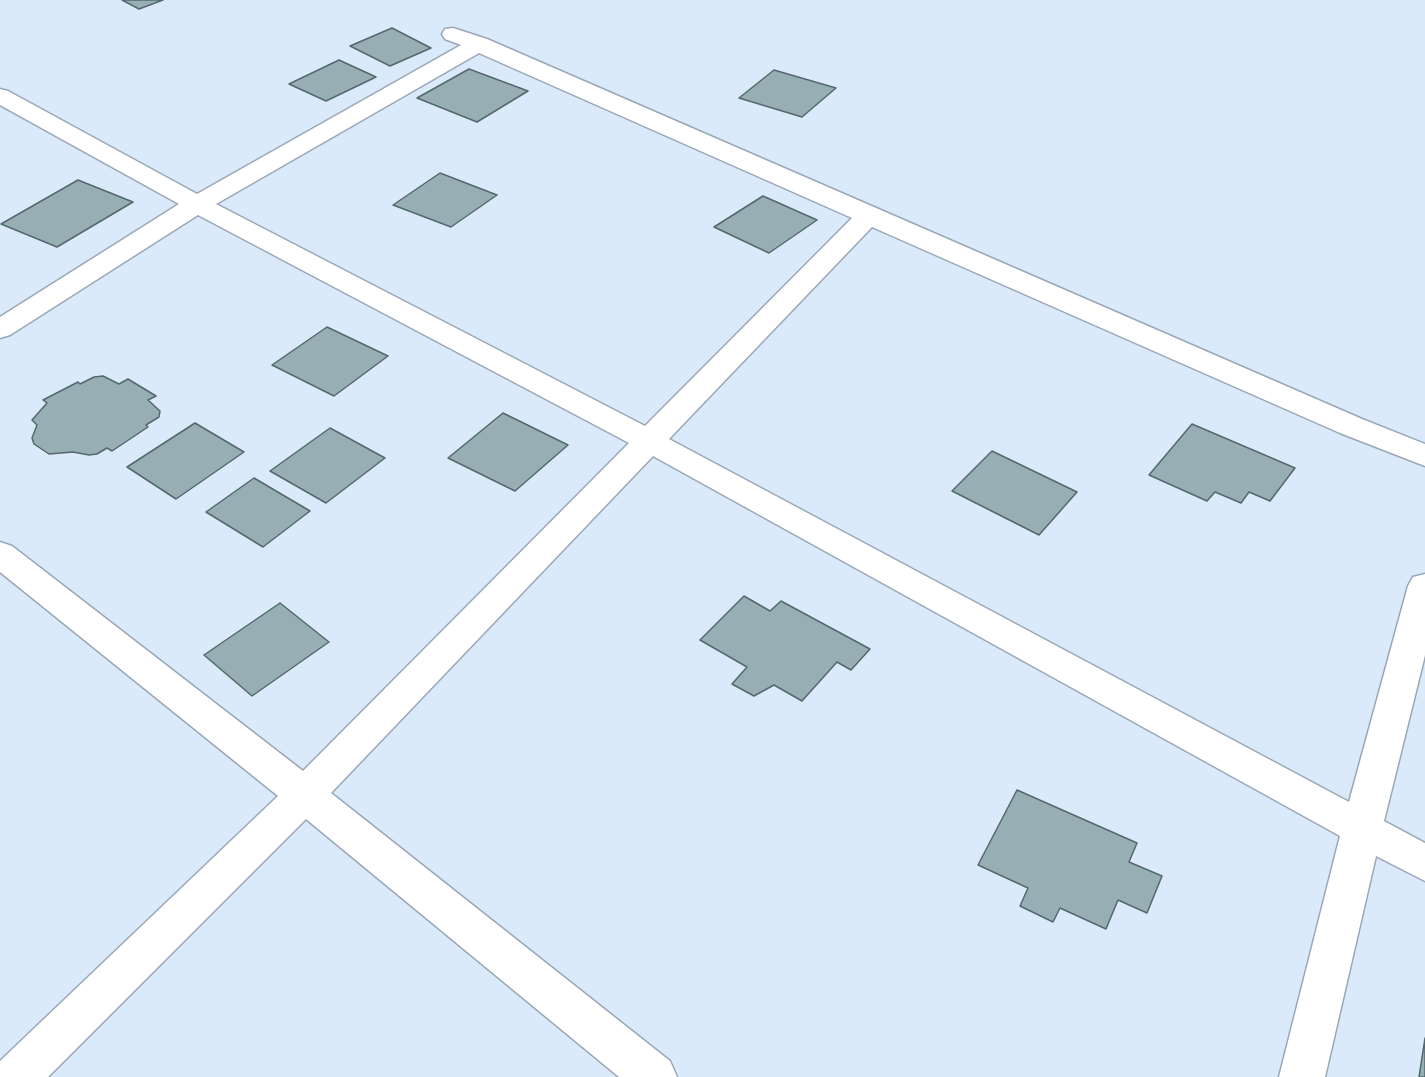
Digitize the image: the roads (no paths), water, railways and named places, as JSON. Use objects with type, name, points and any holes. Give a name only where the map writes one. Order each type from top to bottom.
[{"type":"street","points":[[453,34],[1351,426],[1425,456]]},
{"type":"street","points":[[0,329],[197,204],[479,44]]},
{"type":"street","points":[[0,96],[197,204],[649,441],[1425,863]]},
{"type":"street","points":[[33,1071],[870,215]]},
{"type":"street","points":[[0,554],[305,795],[654,1077]]},
{"type":"street","points":[[1302,1077],[1362,829],[1425,586]]}]
